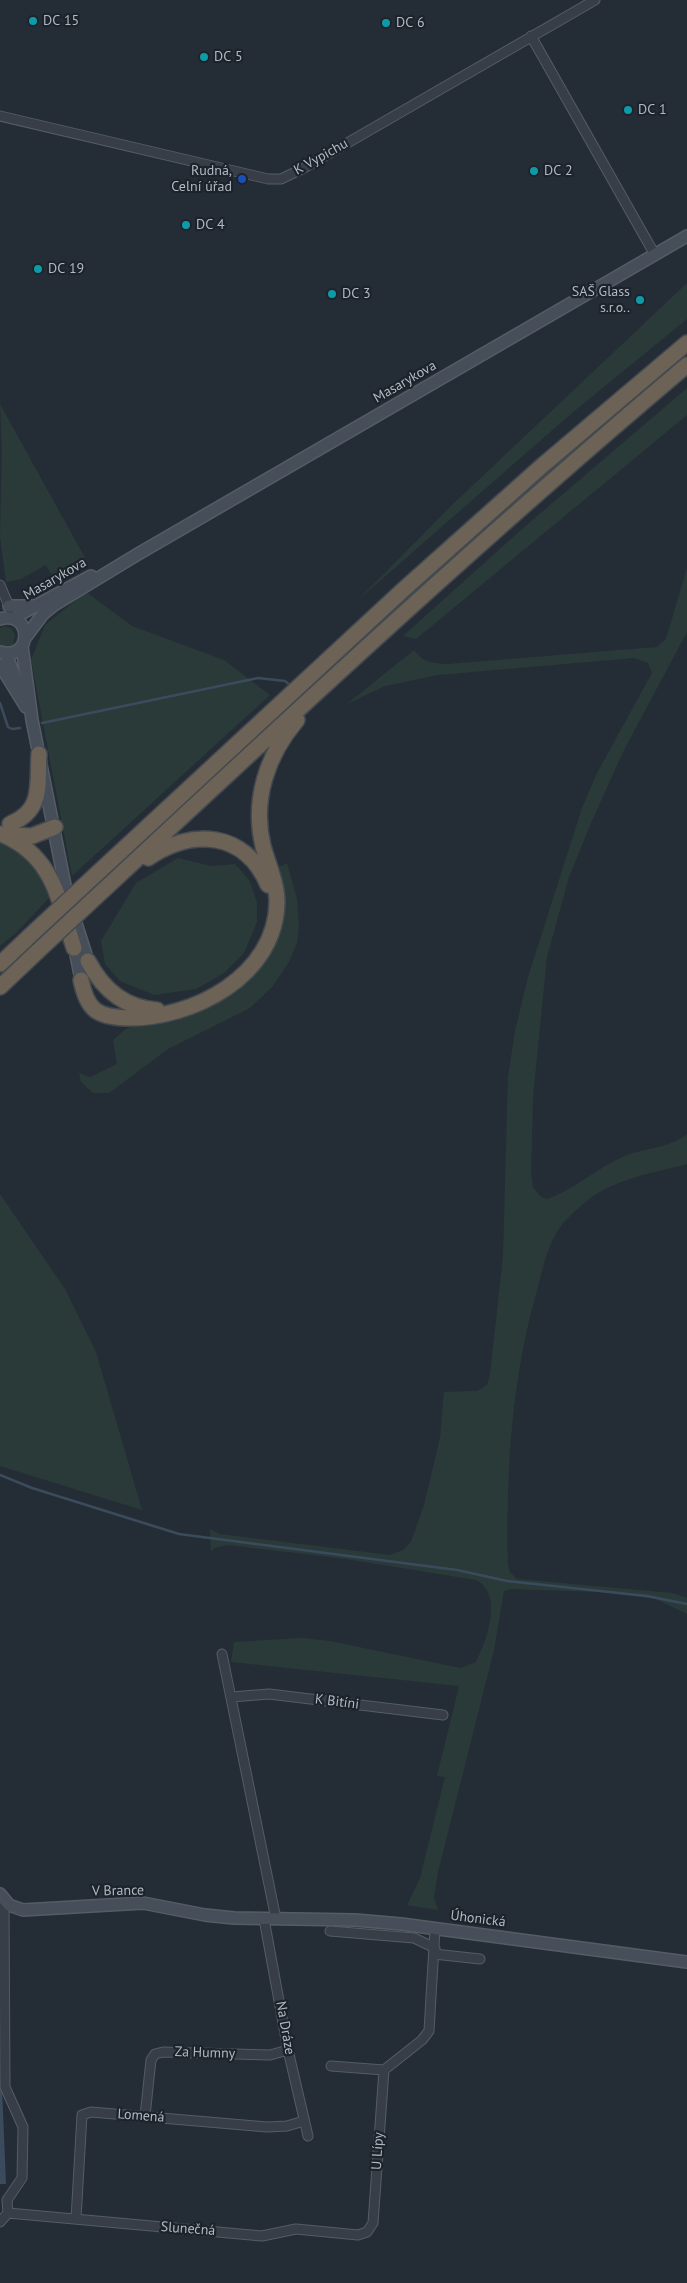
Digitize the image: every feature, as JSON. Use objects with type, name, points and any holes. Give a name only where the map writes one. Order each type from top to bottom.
[{"type":"highway","points":[[0,964],[403,590],[543,465],[687,343]]},
{"type":"highway","points":[[0,987],[339,671],[554,477],[687,365]]},
{"type":"highway","points":[[81,980],[89,1004],[96,1011],[109,1016],[135,1018],[158,1015],[195,1005],[224,990],[242,975],[265,947],[274,923],[276,896],[263,844],[260,822],[265,775],[273,756],[289,730],[339,671]]},
{"type":"highway","points":[[3,829],[26,816],[36,802],[39,754]]},
{"type":"highway","points":[[3,829],[32,836],[55,827]]},
{"type":"highway","points":[[3,829],[25,846],[43,865],[52,880],[74,948]]},
{"type":"highway","points":[[109,885],[168,846],[195,839],[220,841],[239,849],[258,866],[270,891],[274,923]]},
{"type":"highway","points":[[0,957],[35,931]]},
{"type":"highway","points":[[88,961],[106,988],[132,1004],[157,1010],[195,1005]]},
{"type":"main road","name":"Masarykova","points":[[24,642],[43,614],[54,605],[138,554],[687,236]]},
{"type":"main road","name":"Masarykova","points":[[15,618],[110,565],[138,554]]},
{"type":"main road","points":[[9,606],[38,605]]},
{"type":"main road","points":[[0,619],[15,618],[23,627],[32,720],[68,895],[74,948],[81,980]]},
{"type":"main road","points":[[3,653],[14,653],[24,642]]},
{"type":"main road","points":[[3,653],[16,675],[21,696]]},
{"type":"main road","points":[[0,665],[21,696],[32,720]]},
{"type":"main road","points":[[68,895],[88,961]]},
{"type":"main road","name":"V Brance","points":[[2,1897],[9,1905],[23,1910],[143,1903],[205,1915],[270,1919]]},
{"type":"main road","name":"Úhonická","points":[[270,1919],[355,1920],[687,1962]]},
{"type":"street","name":"K Vypichu","points":[[0,116],[268,178],[281,179],[304,168],[595,0]]},
{"type":"street","points":[[531,36],[655,255]]},
{"type":"street","points":[[0,585],[15,618]]},
{"type":"street","name":"Na Dráze","points":[[222,1654],[270,1919],[288,2050],[308,2136]]},
{"type":"street","name":"K Bitíni","points":[[231,1697],[269,1694],[443,1715]]},
{"type":"street","points":[[0,2222],[8,2212],[7,2200],[22,2178],[23,2127],[5,2088],[2,1897]]},
{"type":"street","points":[[331,2066],[384,2070],[422,2040],[429,2031],[435,1929]]},
{"type":"street","points":[[330,1931],[414,1938],[434,1951],[480,1958]]},
{"type":"street","name":"Za Humny","points":[[145,2116],[151,2060],[155,2054],[163,2052],[270,2055],[288,2050]]},
{"type":"street","name":"U Lípy","points":[[367,2232],[373,2223],[384,2070]]},
{"type":"street","name":"Lomená","points":[[76,2218],[82,2115],[91,2112],[267,2126],[287,2126],[304,2121]]},
{"type":"street","name":"Slunečná","points":[[8,2212],[262,2236],[296,2229],[358,2235],[367,2232]]},
{"type":"shaded area","points":[[687,283],[687,319],[572,413],[358,600],[453,504]]},
{"type":"shaded area","points":[[687,388],[687,415],[416,639],[403,636],[521,530]]},
{"type":"shaded area","points":[[0,404],[89,565],[57,584],[46,565],[21,579],[6,582],[0,537],[2,450]]},
{"type":"shaded area","points":[[687,568],[687,632],[623,752],[591,823],[569,877],[547,957],[533,1097],[531,1174],[533,1187],[540,1196],[547,1199],[567,1190],[625,1156],[673,1142],[687,1134],[687,1164],[631,1178],[605,1189],[593,1196],[572,1214],[554,1237],[542,1269],[528,1327],[516,1395],[509,1462],[508,1565],[510,1572],[517,1579],[672,1593],[687,1598],[687,1614],[656,1599],[598,1592],[511,1589],[504,1591],[494,1650],[438,1872],[434,1898],[438,1910],[407,1905],[420,1878],[445,1777],[437,1776],[459,1686],[231,1662],[234,1642],[303,1638],[330,1641],[460,1668],[476,1662],[485,1642],[491,1618],[489,1596],[484,1587],[476,1580],[346,1559],[228,1545],[214,1548],[211,1552],[210,1529],[220,1534],[390,1555],[403,1550],[411,1542],[424,1505],[440,1438],[444,1392],[477,1391],[487,1385],[490,1375],[503,1256],[508,1078],[515,1031],[528,977],[582,808],[597,773],[652,673],[648,663],[634,658],[438,675],[385,686],[347,704],[414,650],[425,660],[433,663],[448,664],[657,647],[666,639]]},
{"type":"shaded area","points":[[86,592],[132,626],[224,660],[270,695],[72,876],[31,660],[45,625]]},
{"type":"shaded area","points":[[5,626],[12,629],[15,635],[13,645],[5,648],[0,646],[0,628]]},
{"type":"shaded area","points":[[0,842],[30,856],[49,898],[16,933],[0,946]]},
{"type":"shaded area","points":[[178,858],[211,866],[235,864],[249,880],[257,902],[257,922],[244,953],[224,973],[196,989],[154,995],[120,981],[105,964],[101,941],[136,883]]},
{"type":"shaded area","points":[[287,863],[297,899],[299,925],[297,943],[289,962],[272,987],[250,1008],[168,1049],[109,1093],[93,1093],[81,1082],[79,1073],[90,1077],[117,1064],[113,1040],[124,1030],[133,1026],[173,1021],[195,1014],[215,1005],[251,980],[275,944],[281,923],[282,899],[276,869]]},
{"type":"shaded area","points":[[0,1194],[65,1289],[96,1352],[142,1510],[0,1466]]},
{"type":"water","points":[[0,2088],[2,2088],[6,2184],[0,2184]]},
{"type":"waterway","points":[[42,723],[258,678],[285,681],[291,686]]},
{"type":"waterway","points":[[0,703],[8,727],[12,729],[20,728]]},
{"type":"waterway","points":[[0,1475],[32,1488],[179,1534],[457,1570],[507,1581],[647,1596],[687,1604]]},
{"type":"place","name":"DC 15","points":[[33,21]]},
{"type":"place","name":"DC 6","points":[[386,23]]},
{"type":"place","name":"DC 5","points":[[204,57]]},
{"type":"place","name":"DC 1","points":[[628,110]]},
{"type":"place","name":"DC 2","points":[[534,171]]},
{"type":"place","name":"Rudná, Celní úřad","points":[[242,179]]},
{"type":"place","name":"DC 4","points":[[186,225]]},
{"type":"place","name":"DC 19","points":[[38,269]]},
{"type":"place","name":"DC 3","points":[[332,294]]},
{"type":"place","name":"SAŠ Glass s.r.o..","points":[[640,300]]}]
